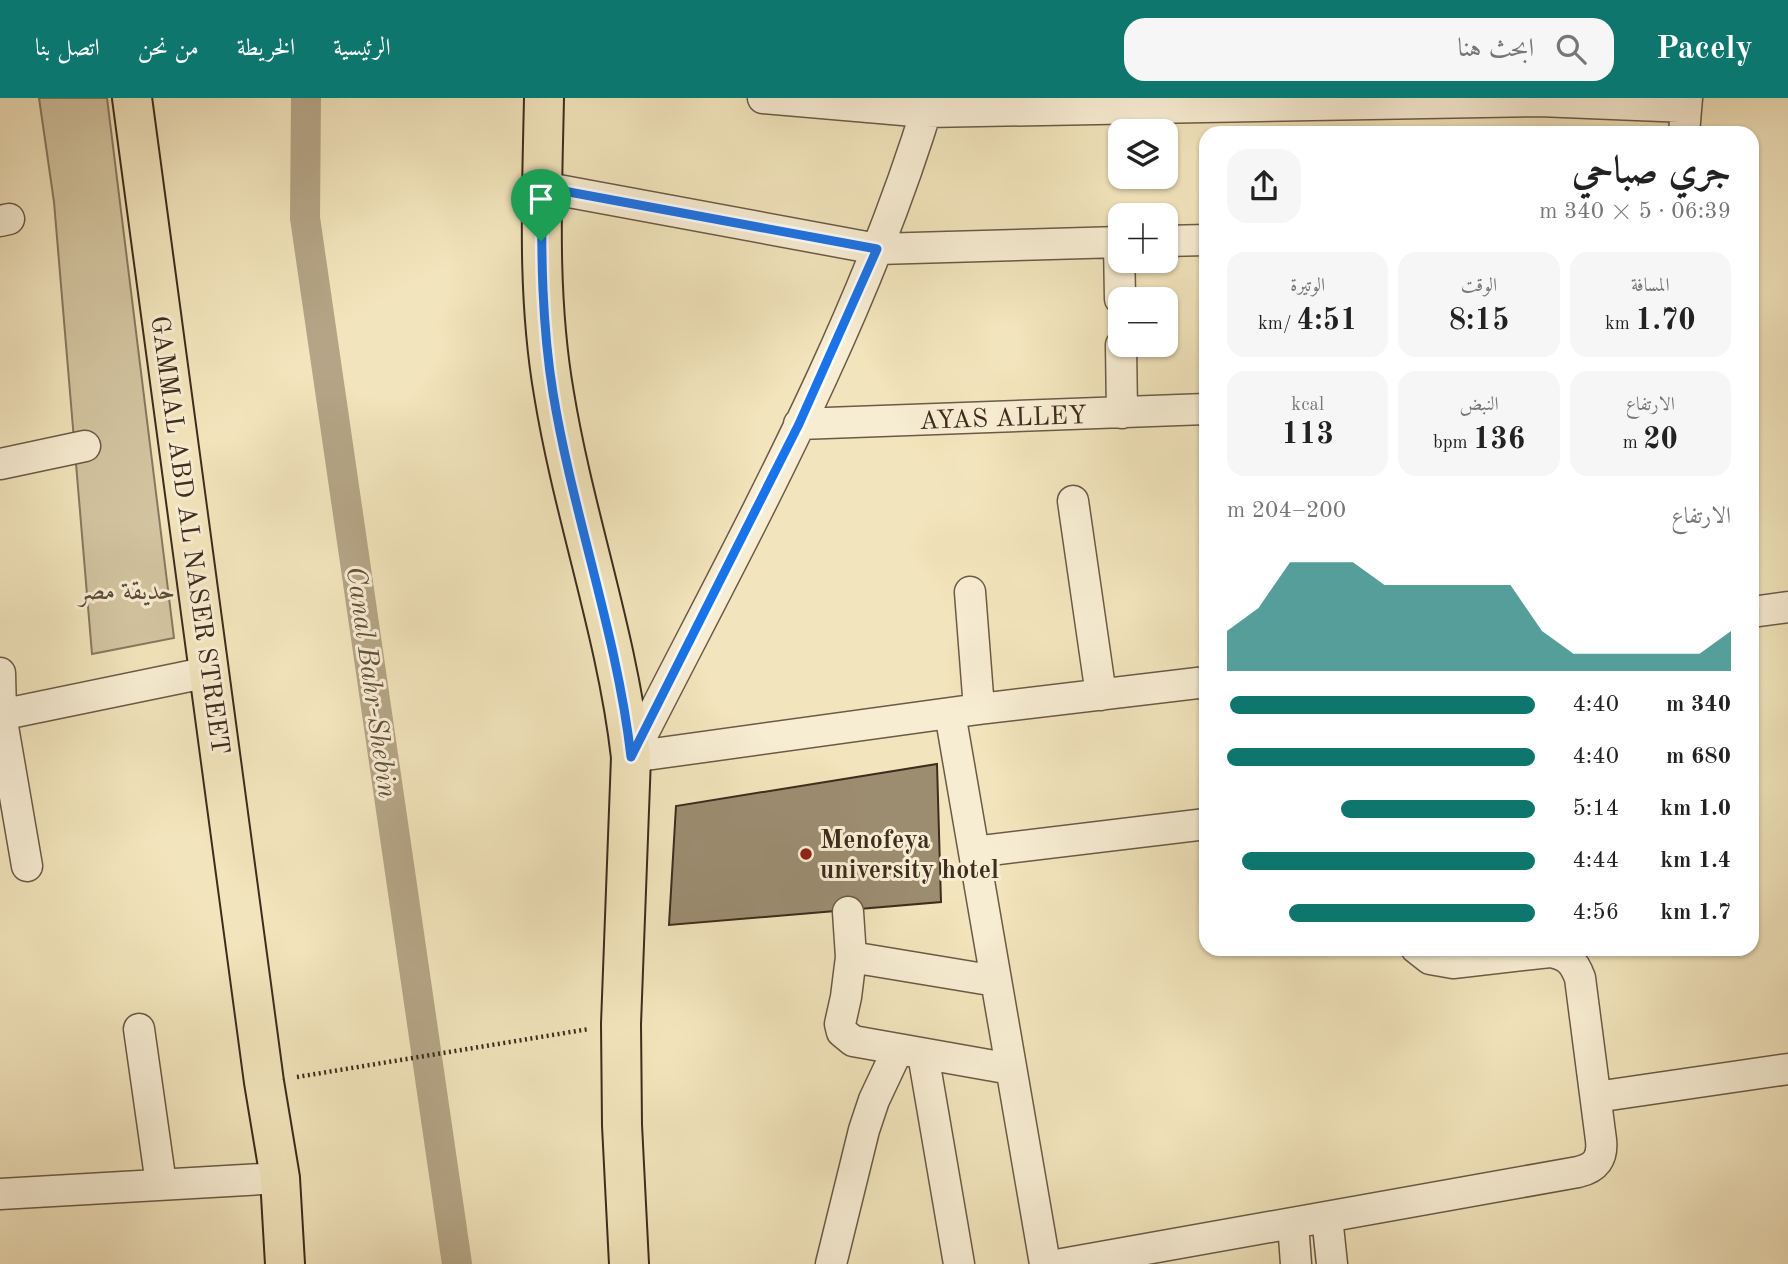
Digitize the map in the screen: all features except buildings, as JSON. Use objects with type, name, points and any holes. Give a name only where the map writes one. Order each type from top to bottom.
[{"type":"main road","name":"GAMMAL ABD AL NASER STREET","points":[[132,98],[261,1055],[280,1178],[285,1264]]},
{"type":"main road","points":[[544,98],[543,315],[569,472],[626,713],[631,757],[621,1024],[622,1125],[629,1264]]},
{"type":"street","points":[[763,98],[928,105],[1539,101],[1686,113]]},
{"type":"street","points":[[631,757],[799,424],[877,249],[928,105]]},
{"type":"street","points":[[542,187],[877,249],[1108,242]]},
{"type":"street","points":[[1178,241],[1199,240]]},
{"type":"street","points":[[1121,357],[1122,413]]},
{"type":"street","name":"AYAS ALLEY","points":[[799,424],[1199,409]]},
{"type":"street","points":[[0,464],[85,446]]},
{"type":"street","points":[[1073,501],[1101,695]]},
{"type":"street","points":[[970,592],[965,711],[974,852],[1045,1264]]},
{"type":"street","points":[[1759,611],[1788,607]]},
{"type":"street","points":[[0,715],[209,672]]},
{"type":"street","points":[[0,673],[0,715],[27,866]]},
{"type":"street","points":[[631,757],[965,711],[1199,683]]},
{"type":"street","points":[[974,852],[1199,825]]},
{"type":"street","points":[[848,912],[851,957],[840,1024],[842,1032],[853,1041],[1011,1069]]},
{"type":"street","points":[[1426,956],[1453,963],[1515,956]]},
{"type":"street","points":[[1062,1264],[1589,1170],[1598,1162],[1602,1152],[1596,1097],[1580,978],[1575,964],[1565,956]]},
{"type":"street","points":[[851,957],[996,981]]},
{"type":"street","points":[[139,1029],[161,1184]]},
{"type":"street","points":[[831,1264],[874,1100],[911,1051]]},
{"type":"street","points":[[911,1051],[959,1264]]},
{"type":"street","points":[[1596,1097],[1788,1069]]},
{"type":"street","points":[[0,1194],[280,1178]]},
{"type":"street","points":[[1327,1217],[1332,1264]]},
{"type":"street","points":[[1293,1223],[1296,1264]]},
{"type":"path","points":[[308,1075],[597,1028]]},
{"type":"green space","name":"حديقة مصر","points":[[39,98],[107,98],[174,638],[92,654],[54,202]]},
{"type":"waterway","name":"Canal Bahr-Shebin","points":[[306,98],[305,218],[457,1264]]},
{"type":"place","name":"Menofeya university hotel","points":[[806,854]]},
{"type":"route","points":[[542,187],[877,249],[799,424],[631,757],[626,713],[569,472],[554,394],[543,315],[541,241],[542,187]]}]
